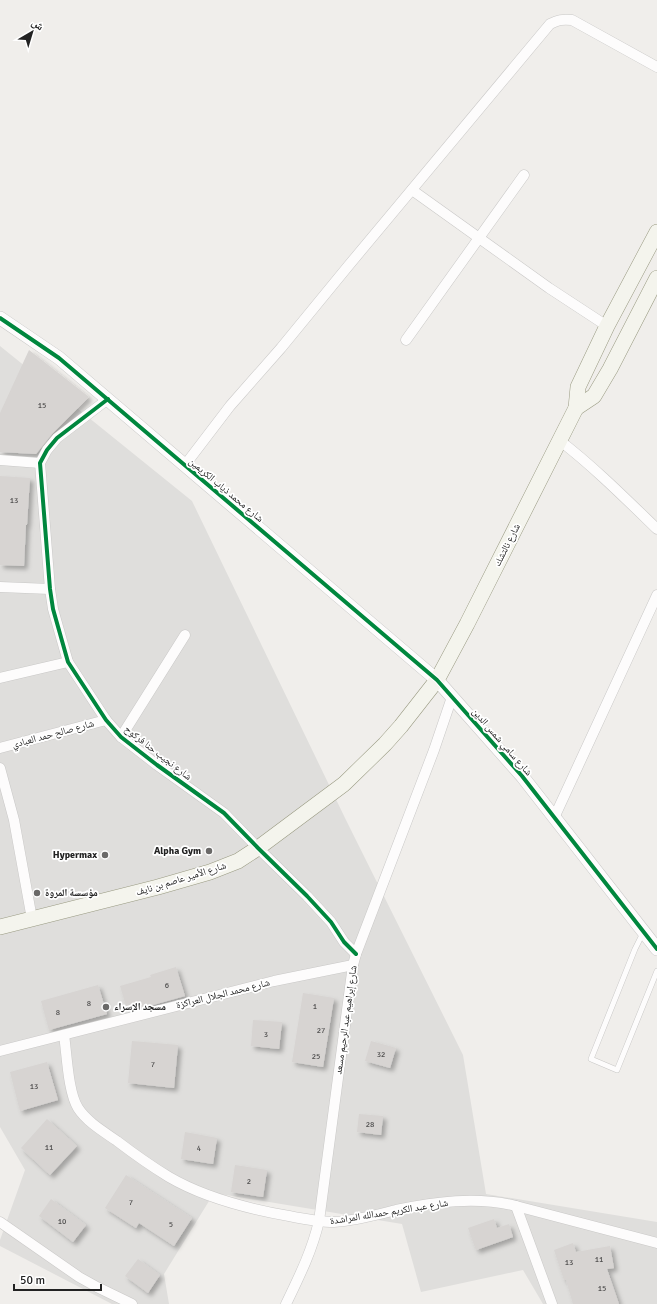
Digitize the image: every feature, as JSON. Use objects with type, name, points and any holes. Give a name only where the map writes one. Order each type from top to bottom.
[{"type":"main road","name":"شارع نالتشك","points":[[436,680],[477,604],[576,408],[578,387],[607,326],[657,232]]},
{"type":"main road","name":"شارع نالتشك","points":[[576,408],[594,396],[610,369],[657,278]]},
{"type":"main road","name":"شارع الأمير عاصم بن نايف","points":[[0,927],[158,887],[210,872],[238,861],[258,848],[344,784],[385,744],[401,726],[436,680]]},
{"type":"street","points":[[185,465],[230,406],[281,348],[533,42],[550,24],[562,19],[572,20],[657,67]]},
{"type":"street","points":[[406,340],[524,175]]},
{"type":"street","points":[[412,190],[549,288],[607,326]]},
{"type":"street","name":"شارع محمد ذياب الكريمين","points":[[0,318],[59,358],[436,680]]},
{"type":"street","points":[[0,460],[40,463],[47,450],[57,438],[108,399]]},
{"type":"street","points":[[559,440],[607,479],[657,529]]},
{"type":"street","name":"شارع نجيب حنا فركوح","points":[[40,463],[50,589],[53,609],[68,662],[106,720],[122,737],[157,765],[224,813],[307,896],[331,922],[344,942],[356,954]]},
{"type":"street","points":[[0,587],[50,589]]},
{"type":"street","points":[[554,818],[657,596]]},
{"type":"street","points":[[122,737],[185,635]]},
{"type":"street","points":[[0,678],[68,662]]},
{"type":"street","name":"شارع سامي شمس الدين","points":[[436,680],[522,776],[657,948]]},
{"type":"street","name":"شارع إبراهيم عبد الرحيم مسعد","points":[[286,1304],[305,1264],[315,1238],[319,1221],[353,965],[356,954],[434,750],[452,697]]},
{"type":"street","name":"شارع صالح حمد العبادي","points":[[0,748],[106,720]]},
{"type":"street","points":[[0,768],[14,820],[32,919]]},
{"type":"street","name":"شارع محمد الجلال العراكزة","points":[[0,1051],[274,981],[353,965]]},
{"type":"street","name":"شارع عبد الكريم حمدالله المراشدة","points":[[64,1035],[72,1095],[74,1102],[81,1113],[115,1140],[169,1177],[196,1190],[241,1205],[275,1214],[319,1221],[343,1221],[410,1207],[450,1202],[494,1201],[657,1243]]},
{"type":"street","points":[[516,1206],[552,1304]]},
{"type":"street","points":[[0,1222],[79,1277],[132,1304]]},
{"type":"lane","points":[[644,932],[635,949],[591,1059],[617,1070],[657,971]]},
{"type":"shaded area","points":[[0,346],[192,501],[345,818],[463,1055],[486,1194],[657,1222],[657,1304],[543,1304],[523,1270],[421,1292],[402,1224],[214,1193],[164,1274],[169,1304],[112,1304],[0,1246],[0,1240],[25,1170],[0,1127]]},
{"type":"building","points":[[29,350],[89,397],[52,434],[36,454],[0,452],[0,413]]},
{"type":"building","points":[[0,476],[30,478],[24,566],[0,565]]},
{"type":"building","points":[[176,967],[185,996],[128,1012],[120,986],[151,977],[150,975]]},
{"type":"building","points":[[98,985],[107,1014],[49,1030],[41,1001]]},
{"type":"building","points":[[303,993],[334,998],[323,1067],[292,1062]]},
{"type":"building","points":[[253,1020],[282,1022],[279,1049],[251,1046]]},
{"type":"building","points":[[132,1041],[178,1045],[174,1088],[128,1083]]},
{"type":"building","points":[[371,1041],[396,1048],[390,1068],[365,1061]]},
{"type":"building","points":[[47,1062],[58,1100],[20,1111],[10,1072]]},
{"type":"building","points":[[359,1114],[383,1116],[381,1135],[357,1132]]},
{"type":"building","points":[[47,1119],[77,1146],[50,1175],[21,1148]]},
{"type":"building","points":[[185,1132],[217,1138],[213,1164],[181,1159]]},
{"type":"building","points":[[235,1165],[267,1170],[263,1197],[231,1192]]},
{"type":"building","points":[[126,1175],[192,1218],[174,1246],[139,1223],[136,1228],[105,1208]]},
{"type":"building","points":[[51,1199],[86,1225],[73,1242],[39,1216]]},
{"type":"building","points":[[494,1219],[497,1228],[509,1224],[513,1237],[476,1250],[468,1228]]},
{"type":"building","points":[[573,1243],[576,1252],[610,1246],[614,1268],[607,1269],[619,1304],[573,1304],[566,1280],[564,1280],[554,1250]]},
{"type":"building","points":[[138,1259],[160,1275],[148,1293],[125,1276]]},
{"type":"cycle path","points":[[0,318],[59,358],[437,680],[522,776],[657,949]]},
{"type":"cycle path","points":[[108,399],[57,438],[47,450],[40,463],[50,589],[53,609],[68,662],[106,720],[121,737],[224,813],[307,896],[331,922],[344,942],[356,954]]},
{"type":"place","name":"Alpha Gym","points":[[209,851]]},
{"type":"place","name":"Hypermax","points":[[105,855]]},
{"type":"place","name":"مؤسسة المروة","points":[[37,893]]},
{"type":"place","name":"مسجد الإسراء","points":[[106,1007]]}]
